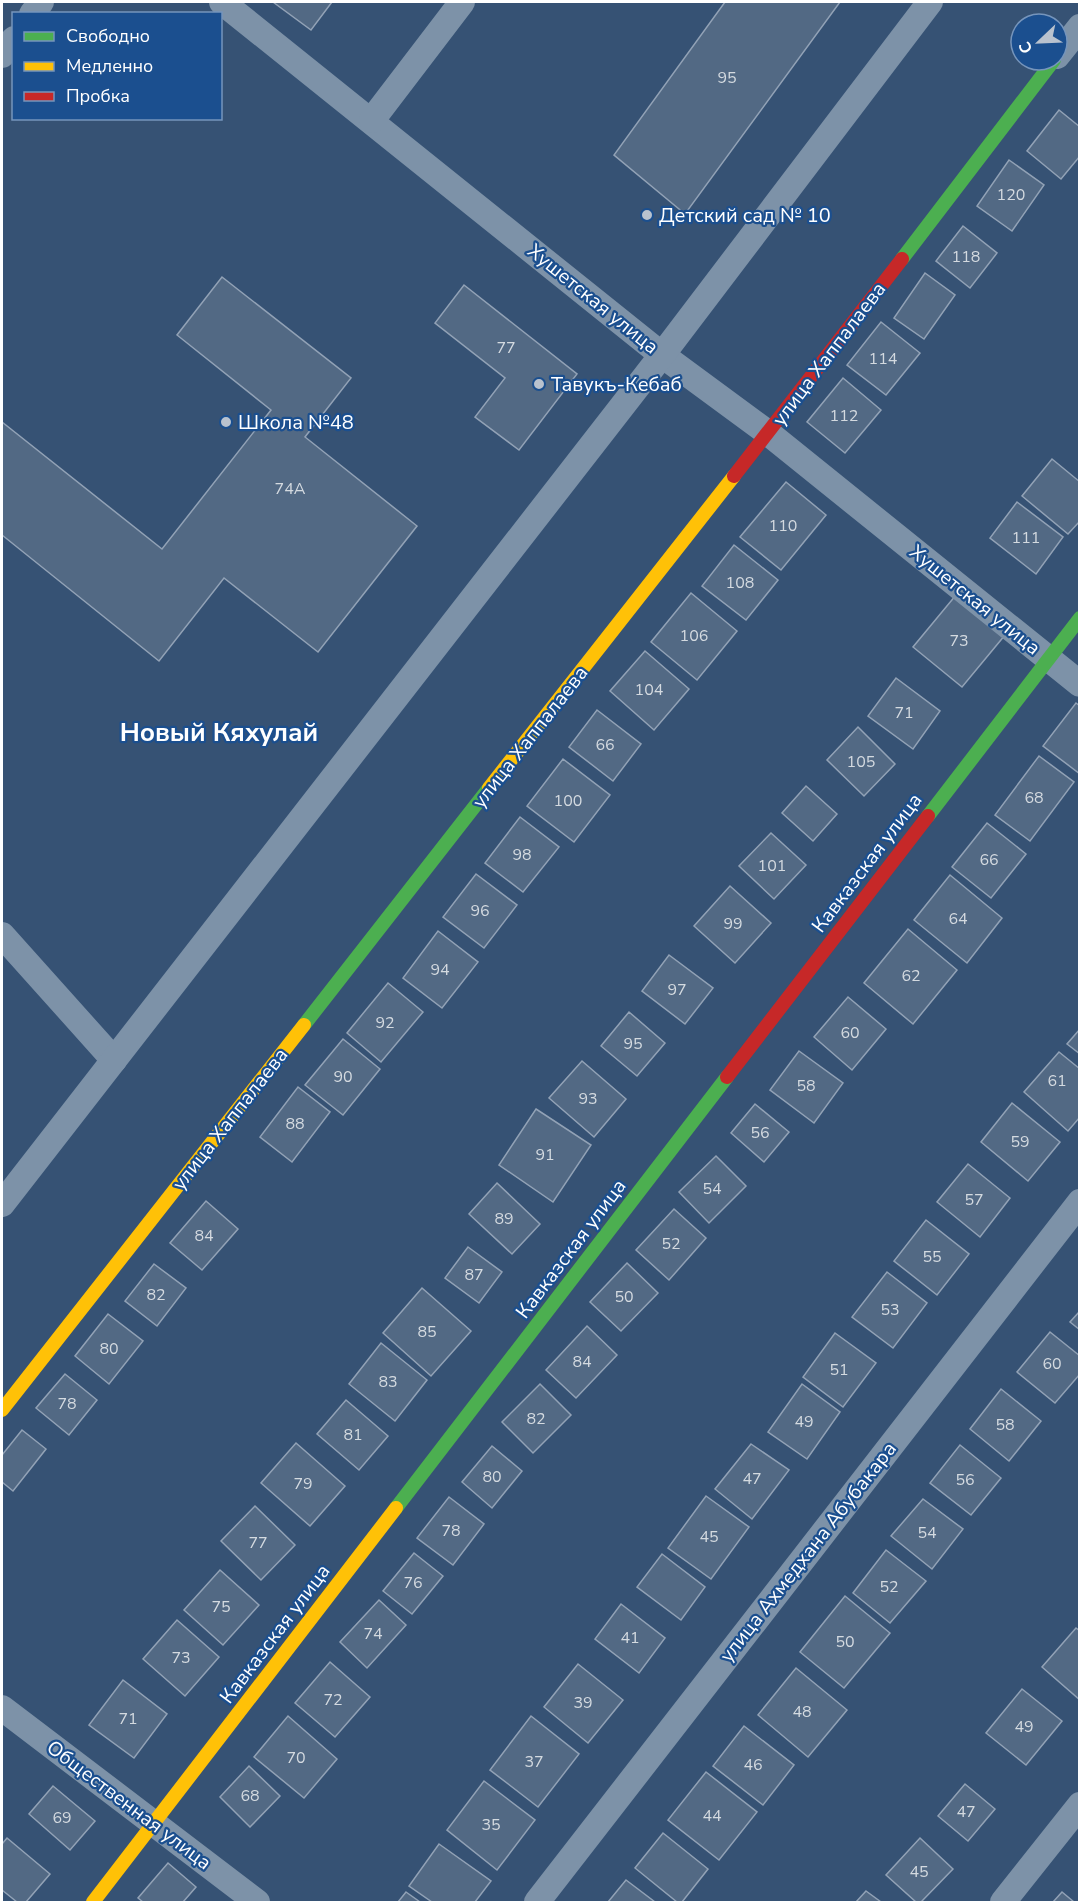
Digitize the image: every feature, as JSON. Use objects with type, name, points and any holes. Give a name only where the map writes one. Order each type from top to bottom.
[{"type":"street","name":"Хушетская улица","points":[[222,2],[372,120],[662,355],[768,433],[1080,684]]},
{"type":"street","points":[[372,120],[462,2]]},
{"type":"street","points":[[2,1204],[662,355],[930,2]]},
{"type":"street","points":[[1069,41],[1080,27]]},
{"type":"street","points":[[2,55],[12,42]]},
{"type":"street","name":"улица Хаппалаева","points":[[2,1410],[768,433],[1045,72]]},
{"type":"street","name":"Кавказская улица","points":[[93,1902],[1080,618]]},
{"type":"street","points":[[2,935],[114,1060]]},
{"type":"street","name":"улица Ахмедхана Абубакара","points":[[537,1902],[1080,1202]]},
{"type":"street","name":"Общественная улица","points":[[2,1708],[257,1902]]},
{"type":"street","points":[[1003,1902],[1080,1805]]},
{"type":"building","points":[[273,2],[332,2],[311,30]]},
{"type":"building","points":[[725,2],[840,2],[685,214],[614,155]]},
{"type":"building","points":[[1059,110],[1080,127],[1080,156],[1061,179],[1027,151]]},
{"type":"building","points":[[1009,160],[1044,185],[1012,231],[977,206]]},
{"type":"building","points":[[963,226],[997,253],[970,288],[936,261]]},
{"type":"building","points":[[925,273],[955,295],[924,339],[894,318]]},
{"type":"building","points":[[222,277],[351,378],[305,437],[417,526],[318,652],[224,578],[159,661],[2,535],[2,422],[162,549],[271,410],[177,335]]},
{"type":"building","points":[[464,285],[577,374],[519,450],[475,417],[505,378],[435,323]]},
{"type":"building","points":[[881,322],[920,353],[886,395],[847,365]]},
{"type":"building","points":[[843,378],[881,410],[845,453],[807,422]]},
{"type":"building","points":[[1052,459],[1080,482],[1080,521],[1068,534],[1022,496]]},
{"type":"building","points":[[786,482],[826,515],[781,570],[740,537]]},
{"type":"building","points":[[1017,502],[1063,537],[1036,574],[990,538]]},
{"type":"building","points":[[734,545],[778,580],[746,620],[702,586]]},
{"type":"building","points":[[691,593],[737,631],[697,680],[651,642]]},
{"type":"building","points":[[956,595],[1005,635],[962,687],[913,647]]},
{"type":"building","points":[[645,651],[689,689],[654,730],[610,691]]},
{"type":"building","points":[[896,678],[940,711],[913,749],[868,716]]},
{"type":"building","points":[[1076,703],[1080,706],[1080,774],[1043,746]]},
{"type":"building","points":[[597,710],[641,744],[613,781],[569,747]]},
{"type":"building","points":[[858,727],[895,764],[864,796],[827,760]]},
{"type":"building","points":[[1039,756],[1074,782],[1030,841],[995,815]]},
{"type":"building","points":[[563,759],[610,795],[574,842],[527,806]]},
{"type":"building","points":[[806,786],[837,814],[813,841],[782,813]]},
{"type":"building","points":[[520,817],[559,847],[523,892],[485,863]]},
{"type":"building","points":[[987,823],[1026,854],[991,898],[952,867]]},
{"type":"building","points":[[771,833],[806,865],[774,899],[739,866]]},
{"type":"building","points":[[476,874],[517,905],[484,948],[443,917]]},
{"type":"building","points":[[950,875],[1002,918],[967,963],[914,920]]},
{"type":"building","points":[[730,886],[771,923],[735,963],[694,926]]},
{"type":"building","points":[[908,929],[957,970],[913,1024],[864,983]]},
{"type":"building","points":[[438,931],[478,962],[442,1008],[403,978]]},
{"type":"building","points":[[669,955],[713,988],[685,1024],[642,991]]},
{"type":"building","points":[[388,983],[423,1012],[381,1062],[347,1033]]},
{"type":"building","points":[[848,997],[886,1029],[852,1070],[814,1037]]},
{"type":"building","points":[[629,1012],[665,1043],[637,1076],[601,1046]]},
{"type":"building","points":[[1080,1029],[1080,1054],[1067,1044]]},
{"type":"building","points":[[343,1039],[380,1069],[343,1115],[305,1085]]},
{"type":"building","points":[[799,1051],[843,1083],[814,1123],[770,1090]]},
{"type":"building","points":[[1059,1052],[1080,1069],[1080,1117],[1068,1131],[1024,1092]]},
{"type":"building","points":[[582,1061],[626,1099],[594,1137],[549,1098]]},
{"type":"building","points":[[298,1087],[330,1112],[292,1162],[260,1137]]},
{"type":"building","points":[[1012,1103],[1060,1142],[1028,1181],[981,1142]]},
{"type":"building","points":[[755,1104],[789,1132],[764,1162],[731,1133]]},
{"type":"building","points":[[536,1109],[591,1145],[553,1202],[499,1165]]},
{"type":"building","points":[[716,1156],[746,1186],[709,1223],[679,1192]]},
{"type":"building","points":[[968,1164],[1010,1198],[980,1237],[937,1202]]},
{"type":"building","points":[[497,1183],[540,1224],[512,1254],[469,1214]]},
{"type":"building","points":[[206,1201],[238,1229],[202,1270],[170,1243]]},
{"type":"building","points":[[674,1209],[706,1238],[669,1280],[636,1250]]},
{"type":"building","points":[[926,1220],[969,1254],[937,1295],[894,1261]]},
{"type":"building","points":[[468,1247],[502,1272],[479,1303],[445,1278]]},
{"type":"building","points":[[627,1263],[658,1293],[621,1331],[590,1302]]},
{"type":"building","points":[[154,1264],[186,1288],[157,1326],[125,1301]]},
{"type":"building","points":[[887,1272],[927,1303],[893,1348],[852,1317]]},
{"type":"building","points":[[422,1288],[471,1331],[431,1376],[383,1333]]},
{"type":"building","points":[[1080,1311],[1080,1330],[1070,1322]]},
{"type":"building","points":[[108,1314],[143,1341],[109,1384],[75,1356]]},
{"type":"building","points":[[587,1326],[617,1355],[576,1398],[546,1370]]},
{"type":"building","points":[[1050,1332],[1080,1356],[1080,1374],[1055,1403],[1017,1372]]},
{"type":"building","points":[[835,1333],[876,1363],[843,1407],[803,1377]]},
{"type":"building","points":[[381,1343],[427,1380],[395,1421],[349,1384]]},
{"type":"building","points":[[65,1374],[97,1400],[69,1435],[36,1408]]},
{"type":"building","points":[[540,1384],[571,1415],[533,1453],[502,1422]]},
{"type":"building","points":[[802,1384],[840,1412],[807,1459],[768,1432]]},
{"type":"building","points":[[1001,1389],[1041,1421],[1009,1461],[970,1429]]},
{"type":"building","points":[[346,1400],[388,1436],[359,1470],[317,1434]]},
{"type":"building","points":[[22,1430],[46,1449],[13,1491],[2,1482],[2,1455]]},
{"type":"building","points":[[296,1443],[345,1486],[310,1526],[261,1483]]},
{"type":"building","points":[[751,1444],[789,1470],[752,1519],[715,1489]]},
{"type":"building","points":[[960,1445],[1001,1478],[971,1515],[930,1483]]},
{"type":"building","points":[[492,1446],[522,1471],[492,1508],[462,1482]]},
{"type":"building","points":[[706,1496],[749,1527],[711,1579],[668,1548]]},
{"type":"building","points":[[449,1497],[484,1524],[453,1565],[417,1538]]},
{"type":"building","points":[[923,1499],[963,1529],[932,1569],[891,1536]]},
{"type":"building","points":[[255,1506],[295,1545],[261,1580],[221,1541]]},
{"type":"building","points":[[886,1550],[926,1581],[890,1623],[853,1593]]},
{"type":"building","points":[[414,1553],[443,1576],[412,1614],[383,1591]]},
{"type":"building","points":[[662,1554],[705,1587],[681,1620],[637,1587]]},
{"type":"building","points":[[220,1570],[259,1605],[223,1645],[184,1610]]},
{"type":"building","points":[[845,1596],[890,1633],[844,1688],[800,1652]]},
{"type":"building","points":[[379,1600],[406,1625],[367,1668],[340,1642]]},
{"type":"building","points":[[621,1604],[665,1638],[639,1673],[595,1639]]},
{"type":"building","points":[[177,1620],[219,1657],[185,1696],[143,1659]]},
{"type":"building","points":[[1076,1628],[1080,1631],[1080,1700],[1042,1667]]},
{"type":"building","points":[[330,1662],[370,1697],[335,1737],[295,1703]]},
{"type":"building","points":[[578,1664],[623,1700],[588,1743],[544,1707]]},
{"type":"building","points":[[796,1668],[847,1710],[808,1757],[758,1715]]},
{"type":"building","points":[[123,1680],[167,1714],[134,1758],[89,1725]]},
{"type":"building","points":[[1022,1689],[1062,1721],[1026,1765],[986,1733]]},
{"type":"building","points":[[288,1716],[337,1759],[304,1798],[254,1757]]},
{"type":"building","points":[[531,1716],[579,1754],[538,1807],[490,1770]]},
{"type":"building","points":[[744,1726],[794,1765],[763,1805],[713,1766]]},
{"type":"building","points":[[249,1766],[280,1796],[250,1827],[220,1797]]},
{"type":"building","points":[[706,1772],[757,1812],[719,1860],[668,1820]]},
{"type":"building","points":[[484,1781],[535,1820],[497,1870],[447,1830]]},
{"type":"building","points":[[965,1784],[995,1809],[968,1841],[938,1816]]},
{"type":"building","points":[[53,1786],[95,1821],[70,1850],[29,1814]]},
{"type":"building","points":[[663,1833],[708,1869],[682,1902],[677,1902],[635,1868]]},
{"type":"building","points":[[7,1838],[50,1874],[26,1902],[17,1902],[2,1890],[2,1844]]},
{"type":"building","points":[[920,1838],[953,1869],[921,1902],[916,1902],[886,1875]]},
{"type":"building","points":[[439,1844],[491,1881],[475,1902],[432,1902],[409,1886]]},
{"type":"building","points":[[168,1863],[196,1887],[183,1902],[143,1902],[138,1898]]},
{"type":"building","points":[[626,1880],[655,1902],[608,1902]]},
{"type":"building","points":[[866,1891],[881,1902],[856,1902]]},
{"type":"building","points":[[406,1892],[420,1902],[398,1902]]},
{"type":"building","points":[[1062,1892],[1074,1902],[1053,1902]]},
{"type":"traffic: fast","points":[[902,259],[1045,72]]},
{"type":"traffic: fast","points":[[928,816],[1080,618]]},
{"type":"traffic: fast","points":[[304,1025],[489,788]]},
{"type":"traffic: fast","points":[[396,1508],[727,1077]]},
{"type":"traffic: slow","points":[[489,788],[734,476]]},
{"type":"traffic: slow","points":[[2,1410],[304,1025]]},
{"type":"traffic: slow","points":[[93,1902],[396,1508]]},
{"type":"traffic: jam","points":[[734,476],[902,259]]},
{"type":"traffic: jam","points":[[727,1077],[928,816]]},
{"type":"place","name":"Детский сад № 10","points":[[647,215]]},
{"type":"place","name":"Тавукъ-Кебаб","points":[[539,384]]},
{"type":"place","name":"Школа №48","points":[[226,422]]},
{"type":"district","name":"Новый Кяхулай","points":[[219,732]]}]
